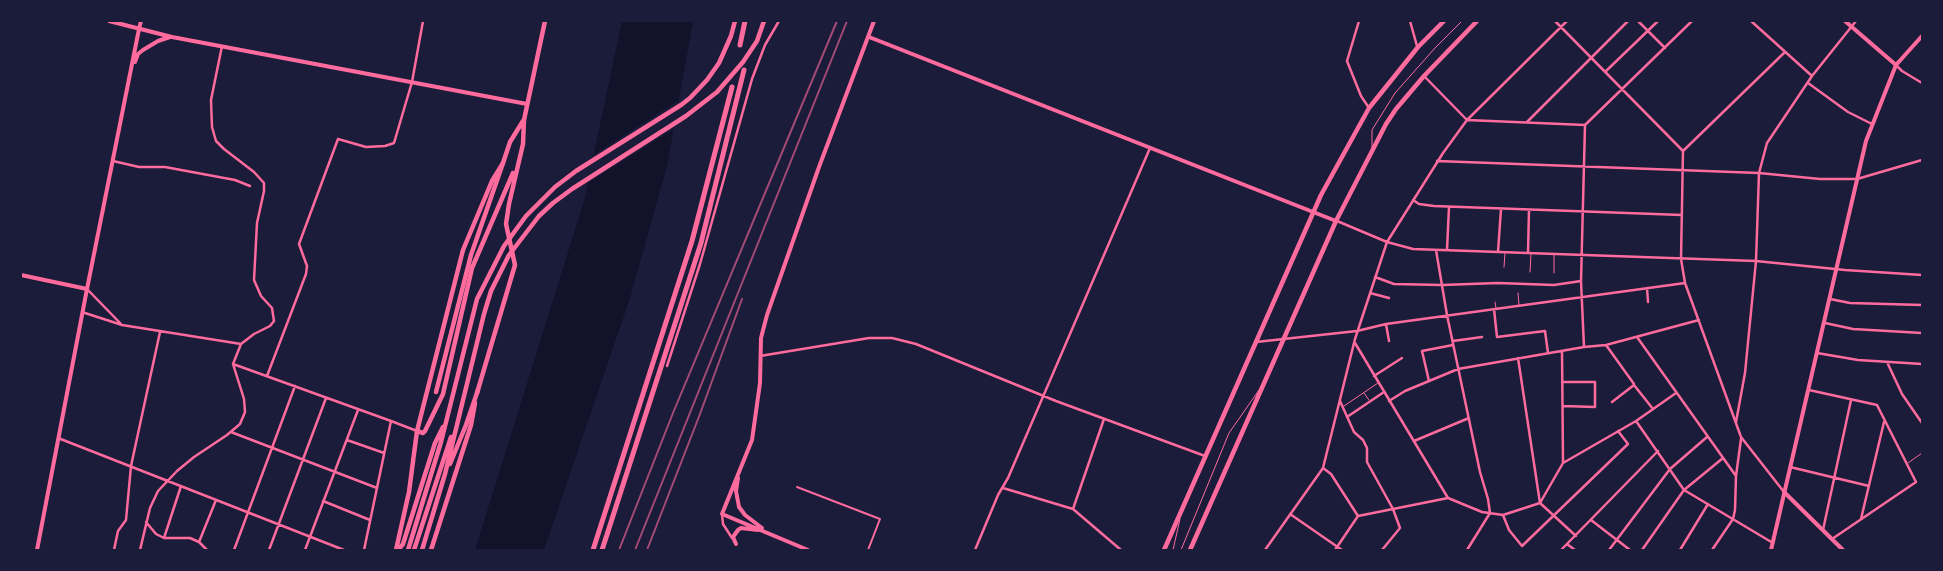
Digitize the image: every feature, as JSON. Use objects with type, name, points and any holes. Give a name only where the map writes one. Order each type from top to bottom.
[{"type":"highway","points":[[740,45],[745,21]]},
{"type":"highway","points":[[602,550],[701,244],[744,70]]},
{"type":"highway","points":[[593,550],[692,241],[732,87]]},
{"type":"main road","points":[[109,21],[172,37],[527,104]]},
{"type":"main road","points":[[37,550],[82,312],[141,21]]},
{"type":"main road","points":[[445,474],[466,425],[478,390],[515,265],[506,224],[517,164],[523,144],[527,104],[546,21]]},
{"type":"main road","points":[[408,550],[442,442],[477,300],[487,277],[514,232],[540,201],[576,171],[681,106],[707,80],[726,50],[735,21]]},
{"type":"main road","points":[[422,550],[445,474],[456,423],[491,291],[509,255],[539,216],[572,188],[701,105],[717,92],[743,62],[757,42],[764,21]]},
{"type":"main road","points":[[808,550],[722,514],[754,432],[760,384],[761,338],[766,315],[874,21]]},
{"type":"main road","points":[[1164,550],[1313,212],[1369,108],[1418,47],[1444,21]]},
{"type":"main road","points":[[1190,550],[1336,221],[1372,151],[1396,109],[1424,76],[1477,21]]},
{"type":"main road","points":[[1845,21],[1896,65]]},
{"type":"main road","points":[[1771,550],[1828,298],[1866,142],[1896,65],[1922,36]]},
{"type":"main road","points":[[132,69],[138,54],[143,50],[158,41],[172,37]]},
{"type":"main road","points":[[869,37],[1336,221]]},
{"type":"main road","points":[[436,392],[471,255],[510,142],[524,120]]},
{"type":"main road","points":[[397,550],[409,492],[417,431],[463,250],[492,181],[502,163]]},
{"type":"main road","points":[[417,431],[423,433],[425,431],[443,394],[472,268],[517,164]]},
{"type":"main road","points":[[21,275],[87,288]]},
{"type":"main road","points":[[430,550],[471,425],[478,390]]},
{"type":"main road","points":[[397,550],[403,544],[435,443],[447,417]]},
{"type":"main road","points":[[414,550],[444,454],[456,423]]},
{"type":"main road","points":[[740,471],[736,491],[739,507],[745,515],[765,531]]},
{"type":"main road","points":[[1784,492],[1843,550]]},
{"type":"main road","points":[[736,544],[733,539],[734,533],[741,528],[765,531]]},
{"type":"street","points":[[267,376],[306,274],[307,266],[299,244],[338,139],[366,147],[385,146],[394,142],[412,82],[423,21]]},
{"type":"street","points":[[667,366],[700,264],[752,79],[759,58],[779,21]]},
{"type":"street","points":[[1359,21],[1347,61],[1361,96],[1369,108]]},
{"type":"street","points":[[1410,21],[1418,47]]},
{"type":"street","points":[[1555,21],[1683,151],[1681,259],[1685,283],[1741,438],[1784,492]]},
{"type":"street","points":[[1265,550],[1323,468],[1357,331],[1386,242],[1467,120],[1567,21]]},
{"type":"street","points":[[1527,122],[1628,21]]},
{"type":"street","points":[[1638,21],[1665,48]]},
{"type":"street","points":[[1605,72],[1658,21]]},
{"type":"street","points":[[1584,347],[1581,281],[1586,125],[1692,21]]},
{"type":"street","points":[[1751,21],[1812,76]]},
{"type":"street","points":[[1736,424],[1745,374],[1756,261],[1759,173],[1767,144],[1812,76],[1856,21]]},
{"type":"street","points":[[140,550],[150,508],[158,491],[167,480],[194,457],[240,424],[245,412],[244,399],[232,364],[241,344],[254,334],[270,326],[274,321],[272,308],[261,296],[254,280],[257,223],[264,183],[254,172],[216,141],[212,127],[211,100],[222,46]]},
{"type":"street","points":[[1683,151],[1785,52]]},
{"type":"street","points":[[1896,65],[1902,71],[1922,83]]},
{"type":"street","points":[[1424,76],[1467,120],[1586,125]]},
{"type":"street","points":[[1808,83],[1848,112],[1872,124]]},
{"type":"street","points":[[975,550],[1044,396],[1150,148]]},
{"type":"street","points":[[1438,162],[1759,173],[1820,179],[1857,179],[1922,160]]},
{"type":"street","points":[[113,161],[139,167],[165,167],[235,180],[250,186]]},
{"type":"street","points":[[1413,200],[1419,204],[1449,207],[1682,215]]},
{"type":"street","points":[[1447,250],[1449,207]]},
{"type":"street","points":[[1498,252],[1501,209]]},
{"type":"street","points":[[1528,210],[1529,254]]},
{"type":"street","points":[[1336,221],[1401,247],[1554,255],[1756,261],[1835,269],[1922,274]]},
{"type":"street","points":[[1436,250],[1447,316],[1490,513],[1467,550]]},
{"type":"street","points":[[1375,277],[1394,284],[1442,285],[1488,283],[1554,285],[1581,281]]},
{"type":"street","points":[[1255,342],[1357,331],[1386,324],[1685,283]]},
{"type":"street","points":[[87,288],[122,325]]},
{"type":"street","points":[[1647,288],[1648,302]]},
{"type":"street","points":[[1370,294],[1389,298]]},
{"type":"street","points":[[1828,298],[1850,303],[1922,305]]},
{"type":"street","points":[[1495,309],[1497,338],[1545,331],[1548,353]]},
{"type":"street","points":[[82,312],[122,325],[241,344]]},
{"type":"street","points":[[1390,401],[1405,391],[1458,369],[1584,347],[1606,345],[1699,320]]},
{"type":"street","points":[[1823,322],[1853,329],[1922,333]]},
{"type":"street","points":[[1386,324],[1390,341]]},
{"type":"street","points":[[114,550],[118,531],[126,520],[131,466],[160,332]]},
{"type":"street","points":[[1429,381],[1422,351],[1482,337]]},
{"type":"street","points":[[1637,337],[1736,476]]},
{"type":"street","points":[[760,356],[869,338],[892,338],[916,344],[1044,396],[1205,456]]},
{"type":"street","points":[[1355,339],[1355,344],[1448,498]]},
{"type":"street","points":[[1606,345],[1653,409]]},
{"type":"street","points":[[1562,351],[1564,463]]},
{"type":"street","points":[[1817,353],[1858,360],[1922,364]]},
{"type":"street","points":[[1374,376],[1402,358]]},
{"type":"street","points":[[1518,358],[1540,503],[1576,536]]},
{"type":"street","points":[[1887,362],[1902,394],[1922,423]]},
{"type":"street","points":[[232,364],[417,431]]},
{"type":"street","points":[[1562,382],[1595,382],[1595,407],[1563,406]]},
{"type":"street","points":[[1612,402],[1634,385]]},
{"type":"street","points":[[234,550],[295,386]]},
{"type":"street","points":[[1808,390],[1877,405],[1916,482],[1832,540]]},
{"type":"street","points":[[1347,416],[1384,392]]},
{"type":"street","points":[[1336,548],[1358,516],[1393,508],[1448,498],[1482,512],[1503,515],[1540,503],[1564,463],[1636,421],[1676,393]]},
{"type":"street","points":[[269,550],[326,398]]},
{"type":"street","points":[[1339,399],[1354,432],[1363,440],[1367,448],[1367,462],[1393,508],[1400,528],[1382,550]]},
{"type":"street","points":[[1823,530],[1851,400]]},
{"type":"street","points":[[305,550],[358,410]]},
{"type":"street","points":[[1414,441],[1469,418]]},
{"type":"street","points":[[1072,509],[1104,419]]},
{"type":"street","points":[[364,550],[391,421]]},
{"type":"street","points":[[1636,421],[1684,490],[1773,543]]},
{"type":"street","points":[[1861,520],[1884,421]]},
{"type":"street","points":[[1503,515],[1509,530],[1522,546],[1628,444],[1618,431]]},
{"type":"street","points":[[231,432],[377,488]]},
{"type":"street","points":[[1609,550],[1670,469],[1707,437]]},
{"type":"street","points":[[58,438],[344,550]]},
{"type":"street","points":[[1712,550],[1733,519],[1741,438]]},
{"type":"street","points":[[347,440],[384,453]]},
{"type":"street","points":[[1561,550],[1658,451]]},
{"type":"street","points":[[1642,550],[1684,490],[1723,458]]},
{"type":"street","points":[[1790,467],[1869,486]]},
{"type":"street","points":[[1323,468],[1330,474],[1358,516]]},
{"type":"street","points":[[164,538],[181,486]]},
{"type":"street","points":[[797,487],[880,519],[868,550]]},
{"type":"street","points":[[1003,488],[1072,509],[1121,550]]},
{"type":"street","points":[[199,542],[216,500]]},
{"type":"street","points":[[323,501],[370,520]]},
{"type":"street","points":[[1680,550],[1709,504]]},
{"type":"street","points":[[722,514],[723,524],[740,550]]},
{"type":"street","points":[[1290,514],[1336,548],[1342,550]]},
{"type":"street","points":[[1590,520],[1630,550]]},
{"type":"street","points":[[146,522],[156,534],[164,538],[190,538],[199,542],[207,550]]},
{"type":"street","points":[[1567,544],[1575,550]]},
{"type":"lane","points":[[1372,151],[1372,130],[1395,93],[1462,21]]},
{"type":"lane","points":[[1504,267],[1505,252]]},
{"type":"lane","points":[[1529,254],[1530,272]]},
{"type":"lane","points":[[1554,255],[1554,272]]},
{"type":"lane","points":[[1518,293],[1519,306]]},
{"type":"lane","points":[[1495,302],[1495,309]]},
{"type":"lane","points":[[1180,550],[1229,433],[1264,382]]},
{"type":"lane","points":[[1342,407],[1378,383]]},
{"type":"lane","points":[[1364,392],[1370,401]]},
{"type":"lane","points":[[1907,463],[1922,454]]},
{"type":"lane","points":[[1173,550],[1182,508]]},
{"type":"shaded area","points":[[622,21],[693,21],[667,166],[630,298],[544,550],[475,550],[584,201]]},
{"type":"pier","points":[[681,99],[677,127],[586,184],[592,156]]},
{"type":"railway","points":[[619,550],[673,413],[837,21]]},
{"type":"railway","points":[[635,550],[847,21]]},
{"type":"railway","points":[[647,550],[742,299]]}]
